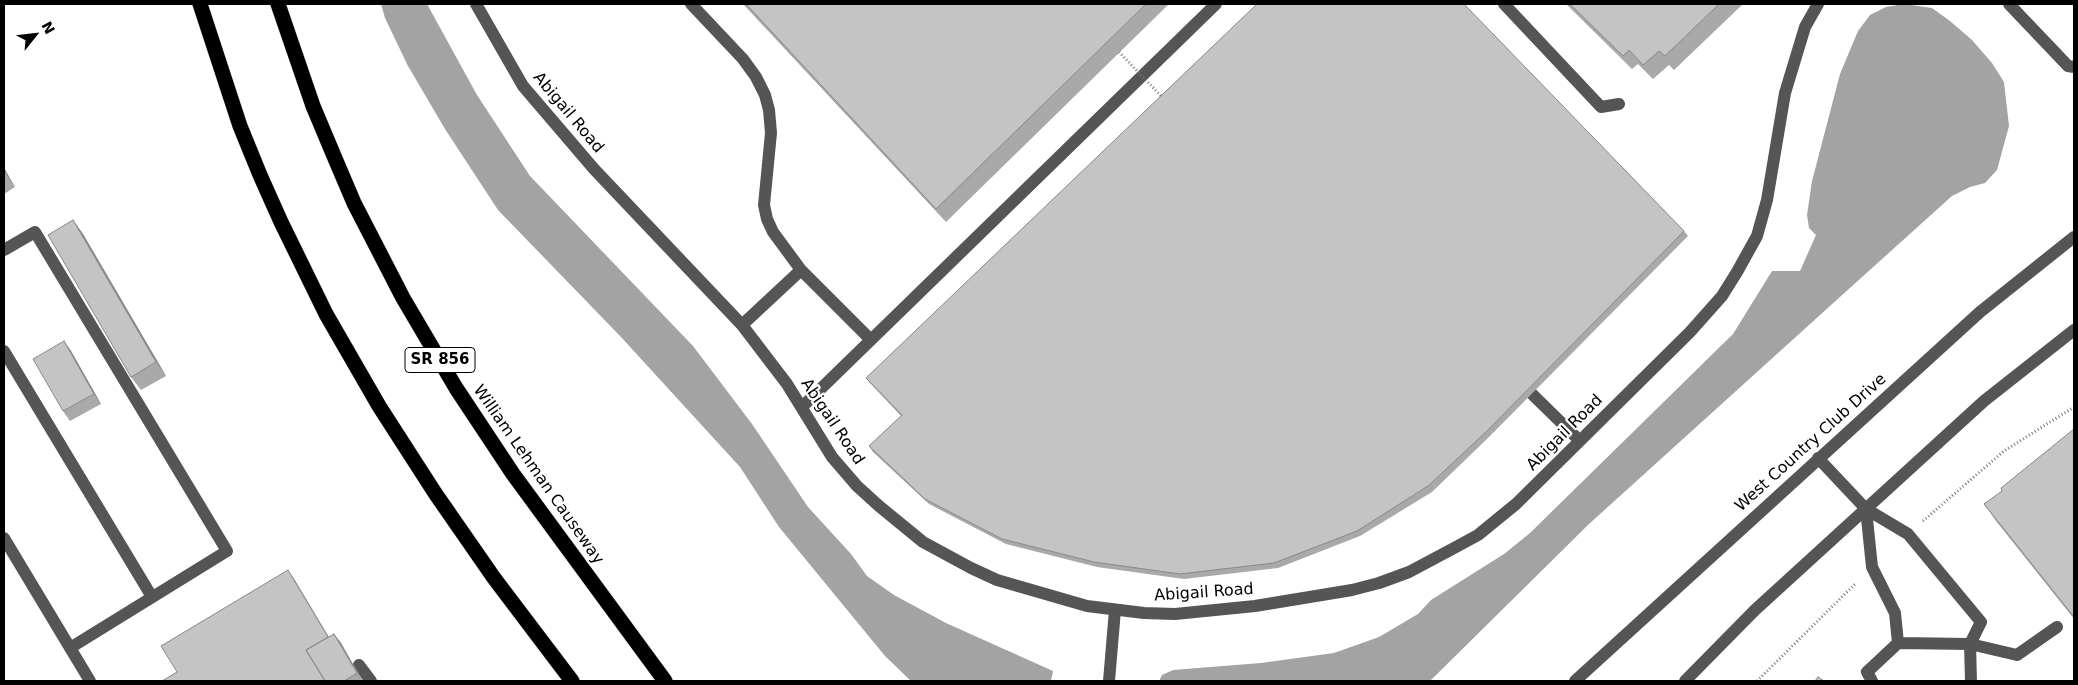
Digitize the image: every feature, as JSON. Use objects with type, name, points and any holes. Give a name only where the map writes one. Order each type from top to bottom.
[{"type":"highway","points":[[200,4],[240,126],[281,222],[326,314],[379,406],[435,493],[494,578],[572,681]]},
{"type":"highway","name":"William Lehman Causeway","points":[[278,4],[310,98],[354,203],[404,298],[456,388],[513,474],[666,681]]},
{"type":"street","name":"Abigail Road","points":[[476,4],[523,86],[532,98],[594,169],[742,325],[787,384],[817,434],[844,471],[879,506],[923,542],[997,580],[1087,606],[1174,614],[1320,596],[1379,583],[1409,572],[1478,535],[1516,504],[1706,315],[1722,296],[1748,253],[1757,236],[1767,200],[1787,85],[1805,27],[1818,4]]},
{"type":"street","points":[[691,4],[743,59],[756,77],[764,95],[769,110],[771,133],[764,205],[767,219],[773,232],[801,270],[871,340]]},
{"type":"street","points":[[802,408],[1216,4]]},
{"type":"street","points":[[1504,4],[1601,107],[1620,104]]},
{"type":"street","points":[[2009,4],[2068,66],[2074,67]]},
{"type":"street","points":[[4,250],[35,232],[227,551],[70,648]]},
{"type":"street","name":"West Country Club Drive","points":[[1575,681],[1980,312],[2074,237]]},
{"type":"street","points":[[742,325],[801,270]]},
{"type":"street","points":[[1685,681],[1756,610],[1984,401],[2074,330]]},
{"type":"street","points":[[4,352],[152,597]]},
{"type":"street","points":[[1532,394],[1579,440]]},
{"type":"street","points":[[1818,458],[1866,509],[1908,534],[1981,622],[1970,644],[1971,681]]},
{"type":"street","points":[[1866,509],[1872,566],[1895,614],[1898,643]]},
{"type":"street","points":[[4,538],[90,681]]},
{"type":"street","points":[[1109,681],[1115,610]]},
{"type":"street","points":[[1872,681],[1867,672],[1898,643],[1970,644],[2017,655],[2057,627]]},
{"type":"street","points":[[358,664],[371,681]]},
{"type":"path","points":[[1119,52],[1165,100]]},
{"type":"path","points":[[1921,523],[2004,451],[2074,407]]},
{"type":"path","points":[[1757,681],[1857,582]]},
{"type":"shaded area","points":[[381,4],[427,4],[477,95],[530,176],[693,346],[752,424],[808,507],[851,554],[867,576],[894,595],[946,623],[1053,671],[1051,681],[911,681],[885,656],[779,527],[740,467],[621,337],[498,210],[445,129],[408,66],[385,18]]},
{"type":"shaded area","points":[[1904,4],[1932,8],[1950,21],[1972,40],[1992,63],[2004,82],[2009,126],[1997,170],[1985,183],[1970,187],[1952,196],[1589,524],[1430,681],[1159,681],[1162,675],[1173,670],[1261,663],[1334,653],[1379,637],[1418,614],[1431,600],[1504,554],[1530,533],[1733,334],[1772,271],[1800,271],[1816,235],[1809,228],[1807,215],[1812,181],[1840,74],[1858,31],[1870,15],[1886,7]]},
{"type":"building","points":[[746,4],[1146,4],[936,209]]},
{"type":"building","points":[[1257,4],[1464,4],[1684,231],[1487,431],[1428,486],[1357,531],[1274,563],[1180,574],[1094,562],[1002,539],[925,499],[869,446],[902,415],[866,378]]},
{"type":"building","points":[[1570,4],[1719,4],[1665,56],[1659,51],[1643,65],[1629,50],[1623,56]]},
{"type":"building","points":[[73,220],[156,362],[131,377],[48,235]]},
{"type":"building","points":[[64,341],[94,394],[63,411],[33,359]]},
{"type":"building","points":[[2074,429],[2074,617],[1984,504],[2002,491],[2001,488]]},
{"type":"building","points":[[288,570],[328,637],[306,650],[325,681],[162,681],[177,672],[161,646]]},
{"type":"building","points":[[334,634],[357,673],[344,681],[325,681],[306,650]]},
{"type":"building","points":[[1818,677],[1824,681],[1815,681]]}]
